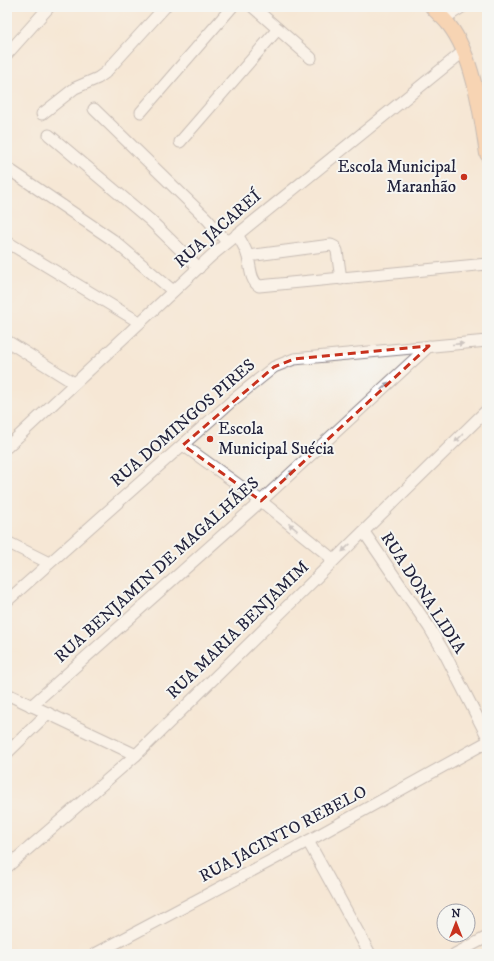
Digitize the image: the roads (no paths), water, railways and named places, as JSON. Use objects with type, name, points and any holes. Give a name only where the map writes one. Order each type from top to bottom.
[{"type":"main road","points":[[432,7],[449,25],[464,51],[477,97],[487,154]]},
{"type":"street","points":[[7,54],[49,7]]},
{"type":"street","points":[[42,114],[75,88],[98,78],[105,73],[165,7]]},
{"type":"street","points":[[141,112],[232,7]]},
{"type":"street","points":[[253,7],[311,58]]},
{"type":"street","points":[[443,19],[462,7]]},
{"type":"street","points":[[180,142],[278,29]]},
{"type":"street","name":"RUA JACAREÍ","points":[[7,447],[139,322],[236,234],[464,51]]},
{"type":"street","points":[[94,108],[207,219],[227,242]]},
{"type":"street","points":[[49,135],[150,220],[199,268]]},
{"type":"street","points":[[7,168],[113,240],[173,291]]},
{"type":"street","points":[[236,234],[248,256],[252,278],[255,284],[259,286],[487,264]]},
{"type":"street","points":[[7,242],[139,322]]},
{"type":"street","points":[[248,256],[331,245],[335,247],[337,251],[341,279]]},
{"type":"street","points":[[7,341],[74,383]]},
{"type":"street","name":"RUA DOMINGOS PIRES","points":[[7,601],[233,400],[274,367],[294,359],[487,341]]},
{"type":"street","name":"RUA BENJAMIN DE MAGALHÃES","points":[[31,706],[261,501],[429,346]]},
{"type":"street","name":"RUA MARIA BENJAMIM","points":[[7,867],[136,755],[487,410]]},
{"type":"street","points":[[183,445],[261,501],[334,560]]},
{"type":"street","name":"RUA DONA LIDIA","points":[[364,532],[433,634],[487,736]]},
{"type":"street","points":[[7,542],[49,563]]},
{"type":"street","points":[[7,694],[136,755]]},
{"type":"street","points":[[7,753],[48,713]]},
{"type":"street","name":"RUA JACINTO REBELO","points":[[95,954],[308,841],[487,742]]},
{"type":"street","points":[[308,841],[370,954]]},
{"type":"street","points":[[455,954],[487,937]]},
{"type":"place","name":"Escola Municipal Maranhão","points":[[464,177]]},
{"type":"place","name":"Escola Municipal Suécia","points":[[210,439]]}]
